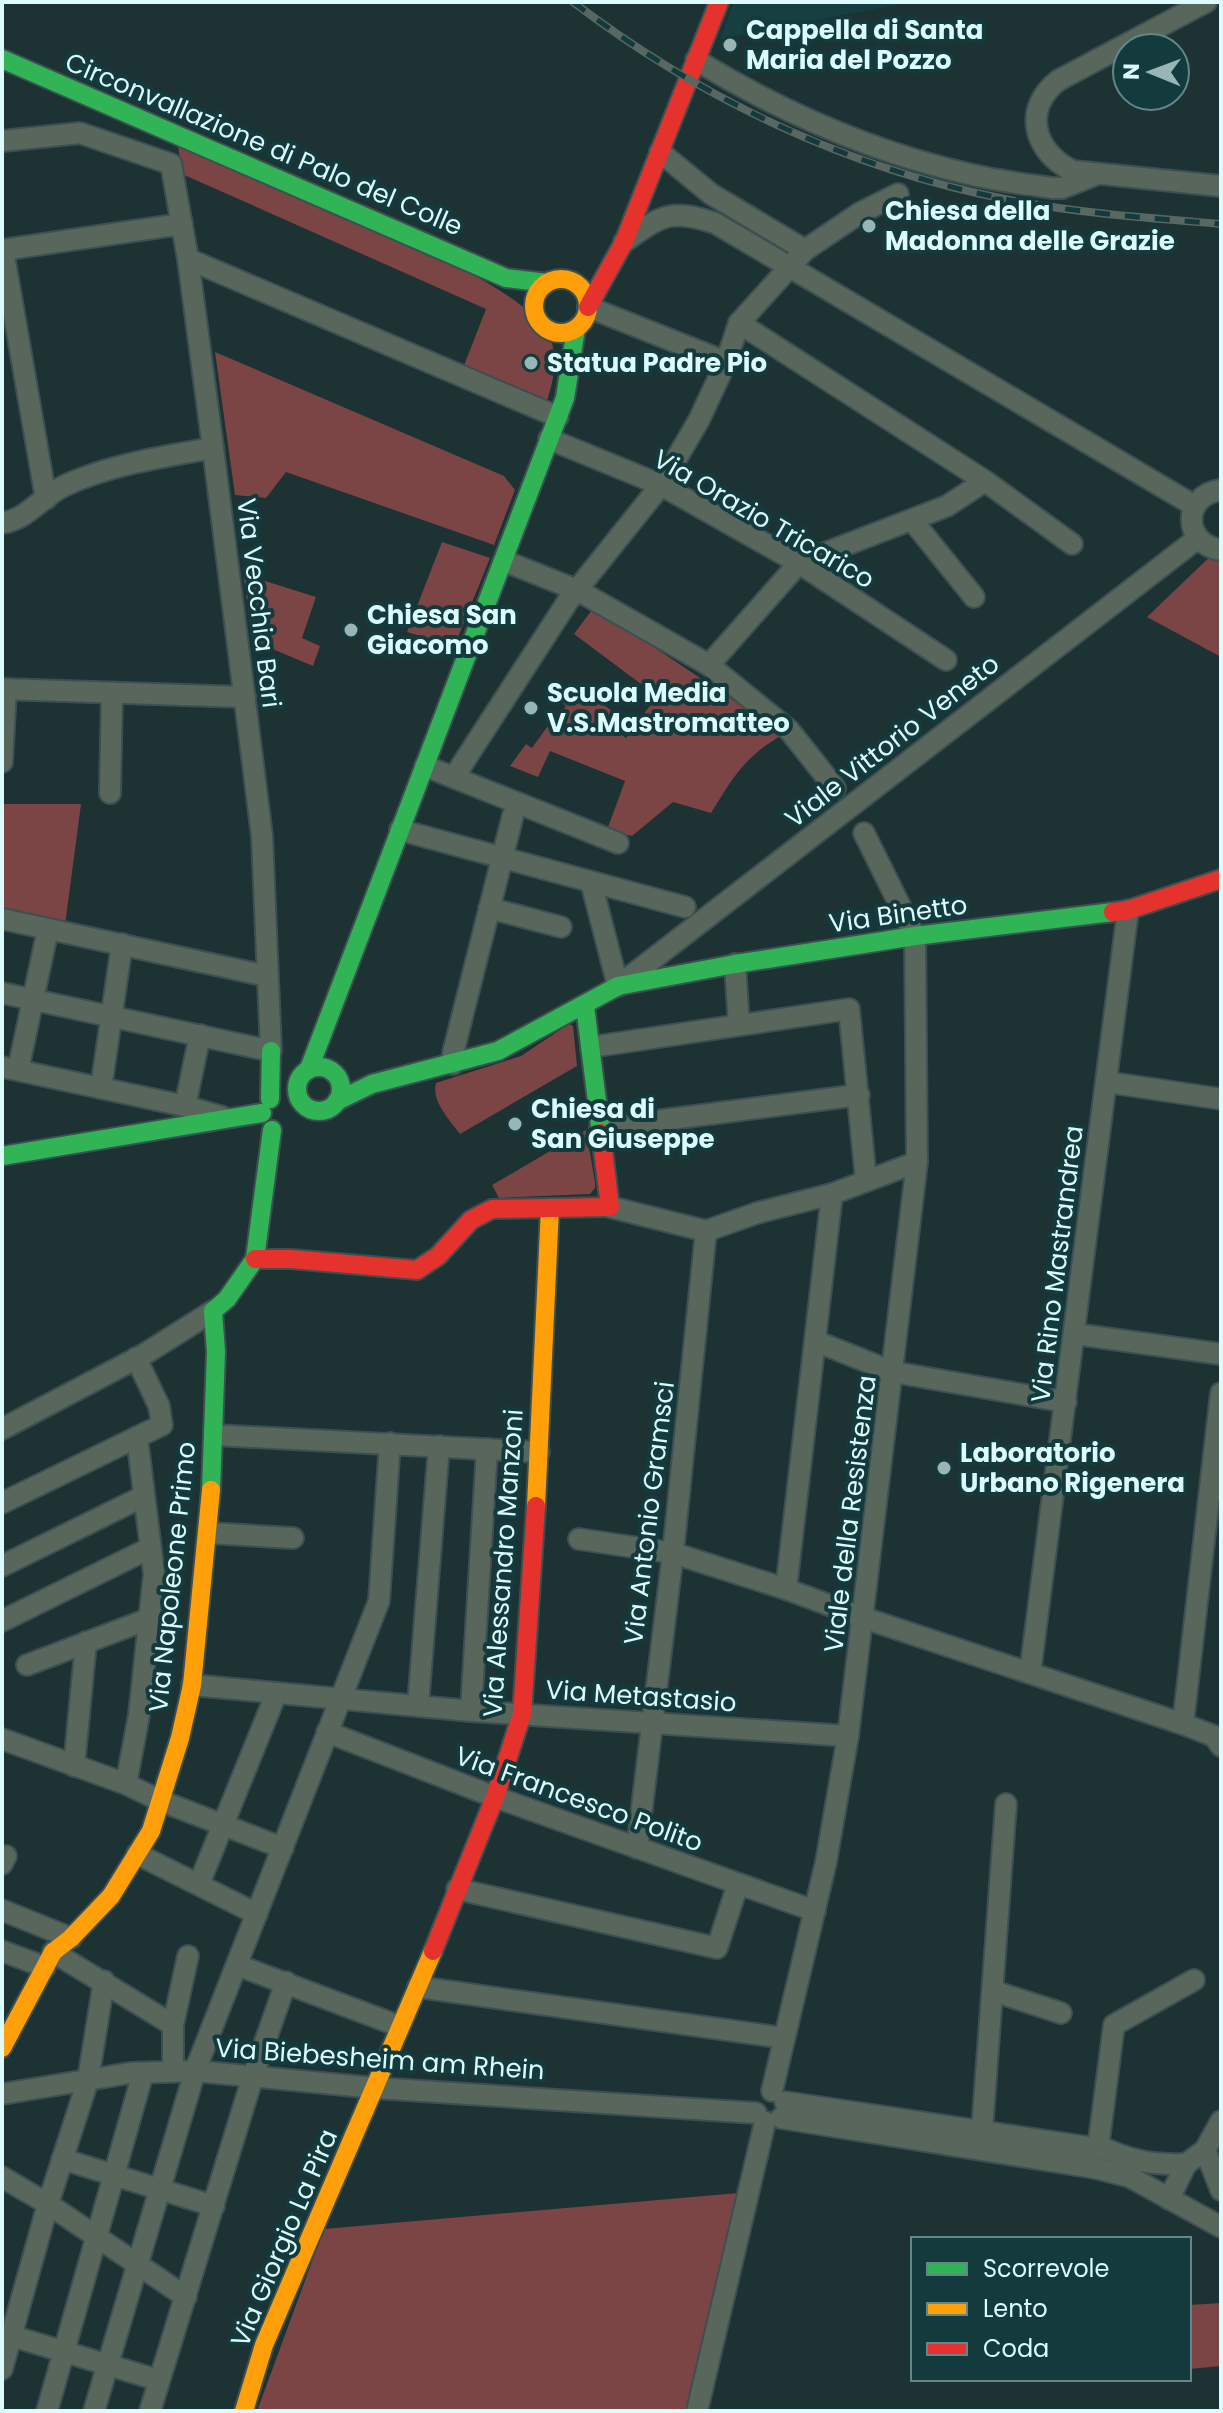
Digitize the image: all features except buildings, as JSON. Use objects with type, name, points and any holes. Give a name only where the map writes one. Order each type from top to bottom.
[{"type":"street","points":[[2,1429],[136,1358],[213,1311],[227,1299],[255,1259],[292,1120],[301,1101],[298,1094],[304,1074],[321,1040],[561,408],[576,329],[624,242],[719,2]]},
{"type":"street","points":[[1206,2],[1059,80],[1041,100],[1037,110],[1037,131],[1047,152],[1065,168],[1095,175],[1221,186]]},
{"type":"street","name":"Circonvallazione di Palo del Colle","points":[[2,59],[506,278]]},
{"type":"street","points":[[696,60],[749,92],[828,129],[917,161],[975,176],[1052,188],[1062,188],[1095,175]]},
{"type":"street","name":"Via Vecchia Bari","points":[[2,141],[80,133],[171,164],[188,259],[262,836],[271,1051]]},
{"type":"street","points":[[660,152],[711,194],[805,250]]},
{"type":"street","points":[[454,777],[577,590],[661,485],[699,420],[726,362],[739,323],[805,250],[860,213],[898,194]]},
{"type":"street","points":[[570,281],[659,217],[688,214],[715,223],[1195,506]]},
{"type":"street","points":[[46,499],[2,250],[182,224]]},
{"type":"street","points":[[188,259],[561,408]]},
{"type":"street","points":[[506,278],[547,283],[560,279],[570,281],[582,290],[588,307],[726,362]]},
{"type":"street","points":[[506,278],[534,305]]},
{"type":"street","points":[[547,283],[538,292],[534,305],[537,319],[542,326],[555,332],[568,333],[576,329]]},
{"type":"street","points":[[739,323],[985,481],[1072,544]]},
{"type":"street","points":[[555,332],[561,408]]},
{"type":"street","name":"Via Orazio Tricarico","points":[[549,439],[661,485],[799,563],[946,660]]},
{"type":"street","points":[[2,523],[17,521],[62,486],[145,460],[213,448]]},
{"type":"street","points":[[709,665],[799,563],[947,506],[985,481]]},
{"type":"street","points":[[1221,490],[1209,492],[1195,506],[1192,525],[1198,538],[1209,547],[1221,550]]},
{"type":"street","points":[[912,520],[974,597]]},
{"type":"street","name":"Viale Vittorio Veneto","points":[[618,986],[1198,538]]},
{"type":"street","points":[[504,561],[577,590],[709,665],[789,730],[835,788]]},
{"type":"street","points":[[2,762],[4,689],[245,697]]},
{"type":"street","points":[[110,793],[112,693]]},
{"type":"street","points":[[425,766],[618,843]]},
{"type":"street","points":[[453,1064],[453,1053],[513,815]]},
{"type":"street","points":[[400,830],[685,907]]},
{"type":"street","points":[[864,833],[915,936]]},
{"type":"street","name":"Via Binetto","points":[[372,1084],[498,1051],[618,986],[915,936],[1128,910],[1221,879]]},
{"type":"street","points":[[591,882],[618,986]]},
{"type":"street","points":[[489,908],[561,927]]},
{"type":"street","name":"Via Rino Mastrandrea","points":[[1030,1673],[1128,910]]},
{"type":"street","points":[[2,919],[267,976]]},
{"type":"street","points":[[48,929],[32,999],[10,1068],[227,1118]]},
{"type":"street","name":"Viale della Resistenza","points":[[697,2411],[772,2109],[784,2038],[826,1862],[848,1736],[917,1162],[915,936]]},
{"type":"street","points":[[101,1088],[122,944]]},
{"type":"street","points":[[735,964],[739,1025]]},
{"type":"street","points":[[2,993],[271,1051],[283,1066],[304,1074]]},
{"type":"street","points":[[585,1006],[610,1207]]},
{"type":"street","points":[[591,1047],[849,1009],[866,1180]]},
{"type":"street","points":[[185,1106],[200,1035]]},
{"type":"street","points":[[321,1040],[341,1089],[337,1101]]},
{"type":"street","points":[[266,1106],[271,1051]]},
{"type":"street","points":[[2,1156],[227,1118],[266,1106],[304,1074],[320,1067],[336,1075],[372,1084]]},
{"type":"street","points":[[1106,1082],[1221,1099]]},
{"type":"street","points":[[266,1106],[292,1120],[326,1110],[337,1101],[372,1084]]},
{"type":"street","points":[[600,1128],[859,1095]]},
{"type":"street","points":[[255,1259],[291,1259],[417,1270],[440,1256],[479,1212],[492,1209],[610,1207],[706,1231],[757,1213],[832,1194],[917,1162]]},
{"type":"street","points":[[786,1589],[832,1194]]},
{"type":"street","name":"Via Alessandro Manzoni","points":[[376,2088],[495,1797],[522,1714],[539,1452],[550,1208]]},
{"type":"street","name":"Via Antonio Gramsci","points":[[637,1848],[673,1553],[706,1231]]},
{"type":"street","name":"Via Napoleone Primo","points":[[49,1959],[111,1896],[151,1831],[192,1685],[208,1533],[214,1435],[216,1352],[213,1311]]},
{"type":"street","points":[[1075,1334],[1221,1354]]},
{"type":"street","points":[[815,1341],[893,1372],[1066,1402]]},
{"type":"street","points":[[2,1503],[162,1425],[159,1406],[136,1358]]},
{"type":"street","points":[[1183,1724],[1221,1393]]},
{"type":"street","points":[[214,1435],[539,1452]]},
{"type":"street","points":[[126,1784],[139,1715],[154,1574],[137,1437]]},
{"type":"street","points":[[94,2411],[195,2071],[379,1601],[390,1443]]},
{"type":"street","points":[[418,1705],[439,1446]]},
{"type":"street","points":[[471,1711],[487,1449]]},
{"type":"street","points":[[2,1566],[144,1496]]},
{"type":"street","points":[[208,1533],[293,1538]]},
{"type":"street","points":[[579,1539],[673,1553],[786,1589],[1183,1724],[1214,1736],[1221,1746]]},
{"type":"street","points":[[2,1621],[150,1548]]},
{"type":"street","points":[[27,1665],[151,1618]]},
{"type":"street","points":[[74,1766],[86,1642]]},
{"type":"street","name":"Via Metastasio","points":[[192,1685],[471,1711],[848,1736]]},
{"type":"street","points":[[199,1884],[276,1694]]},
{"type":"street","name":"Via Francesco Polito","points":[[327,1732],[495,1797],[815,1911]]},
{"type":"street","points":[[2,1739],[126,1784],[161,1801],[283,1848]]},
{"type":"street","points":[[982,2130],[1006,1804]]},
{"type":"street","points":[[137,1854],[257,1914]]},
{"type":"street","points":[[457,1889],[717,1948],[738,1884]]},
{"type":"street","points":[[2,1910],[71,1938]]},
{"type":"street","points":[[2,1951],[49,1959],[104,1981],[173,2025]]},
{"type":"street","points":[[173,2071],[173,2025],[188,1956]]},
{"type":"street","points":[[2,2048],[49,1959]]},
{"type":"street","points":[[237,1965],[399,2026]]},
{"type":"street","points":[[1098,2148],[1114,2025],[1194,1980]]},
{"type":"street","points":[[2,2369],[7,2334],[88,2080],[104,1981]]},
{"type":"street","points":[[150,2411],[253,2076],[286,1982]]},
{"type":"street","points":[[418,1987],[784,2038]]},
{"type":"street","points":[[993,1991],[1061,2013]]},
{"type":"street","name":"Via Biebesheim am Rhein","points":[[2,2094],[143,2073],[195,2071],[376,2088],[772,2109],[982,2130],[1098,2148],[1156,2166],[1186,2164]]},
{"type":"street","points":[[47,2411],[143,2073]]},
{"type":"street","name":"Via Giorgio La Pira","points":[[244,2411],[264,2345],[376,2088]]},
{"type":"street","name":"Via Biebesheim am Rhein","points":[[772,2109],[1095,2168],[1130,2177],[1212,2222]]},
{"type":"street","points":[[1169,2199],[1186,2164],[1205,2150],[1221,2121]]},
{"type":"street","points":[[1205,2150],[1220,2188],[1212,2222]]},
{"type":"street","points":[[62,2159],[214,2206]]},
{"type":"street","points":[[1186,2164],[1220,2188]]},
{"type":"street","points":[[2,2177],[48,2204],[186,2297]]},
{"type":"street","points":[[7,2334],[158,2380]]},
{"type":"shaded area","points":[[734,2],[911,2],[720,39]]},
{"type":"shaded area","points":[[178,145],[420,249],[513,300],[536,318],[553,346],[554,371],[546,404],[463,368],[486,309],[182,174]]},
{"type":"shaded area","points":[[215,352],[504,476],[515,490],[494,545],[286,472],[266,498],[235,495]]},
{"type":"shaded area","points":[[442,542],[490,558],[454,647],[407,632]]},
{"type":"shaded area","points":[[1221,547],[1221,657],[1147,617]]},
{"type":"shaded area","points":[[243,574],[316,597],[302,638],[320,646],[313,666],[270,648],[253,645]]},
{"type":"shaded area","points":[[594,607],[784,734],[759,750],[742,768],[711,813],[673,802],[632,836],[607,830],[625,781],[550,751],[538,777],[510,766],[526,744],[532,748],[547,727],[550,728],[566,706],[562,703],[569,695],[579,702],[586,692],[612,711],[604,722],[626,738],[657,696],[574,634]]},
{"type":"shaded area","points":[[2,804],[81,804],[65,925],[2,913]]},
{"type":"shaded area","points":[[569,1024],[573,1026],[577,1066],[460,1134],[436,1097],[436,1083],[521,1056]]},
{"type":"shaded area","points":[[586,1130],[595,1182],[590,1194],[499,1198],[492,1185]]},
{"type":"shaded area","points":[[739,2193],[694,2411],[257,2411],[324,2229]]},
{"type":"shaded area","points":[[1221,2303],[1221,2366],[1191,2369],[1191,2305]]},
{"type":"railway","points":[[573,2],[622,37],[724,99],[833,149],[889,169],[946,186],[1032,204],[1221,224]]},
{"type":"traffic: fast","points":[[2,59],[506,278],[547,283]]},
{"type":"traffic: fast","points":[[309,1069],[565,398],[576,329]]},
{"type":"traffic: fast","points":[[337,1101],[372,1084],[498,1051],[618,986],[915,936],[1113,912]]},
{"type":"traffic: fast","points":[[585,1006],[601,1133]]},
{"type":"traffic: fast","points":[[270,1099],[271,1051]]},
{"type":"traffic: fast","points":[[319,1067],[334,1074],[341,1089],[334,1104],[319,1111],[304,1104],[297,1089],[304,1074],[319,1067]]},
{"type":"traffic: fast","points":[[2,1156],[262,1113]]},
{"type":"traffic: fast","points":[[211,1490],[216,1352],[213,1311],[227,1299],[255,1259],[272,1130]]},
{"type":"traffic: slow","points":[[561,279],[580,287],[588,306],[580,325],[561,333],[542,325],[534,306],[542,287],[561,279]]},
{"type":"traffic: slow","points":[[536,1506],[550,1208]]},
{"type":"traffic: slow","points":[[2,2048],[53,1952],[71,1938],[111,1896],[151,1831],[180,1738],[192,1685],[211,1490]]},
{"type":"traffic: slow","points":[[244,2411],[264,2345],[433,1951]]},
{"type":"traffic: jam","points":[[588,307],[624,242],[719,2]]},
{"type":"traffic: jam","points":[[1113,912],[1128,910],[1221,879]]},
{"type":"traffic: jam","points":[[255,1259],[291,1259],[417,1270],[438,1256],[471,1220],[492,1209],[610,1207],[601,1133]]},
{"type":"traffic: jam","points":[[433,1951],[495,1797],[522,1714],[536,1506]]},
{"type":"place","name":"Cappella di Santa Maria del Pozzo","points":[[730,45]]},
{"type":"place","name":"Chiesa della Madonna delle Grazie","points":[[869,226]]},
{"type":"place","name":"Statua Padre Pio","points":[[531,363]]},
{"type":"place","name":"Chiesa San Giacomo","points":[[351,630]]},
{"type":"place","name":"Scuola Media V.S.Mastromatteo","points":[[531,708]]},
{"type":"place","name":"Chiesa di San Giuseppe","points":[[515,1124]]},
{"type":"place","name":"Laboratorio Urbano Rigenera","points":[[944,1468]]}]
